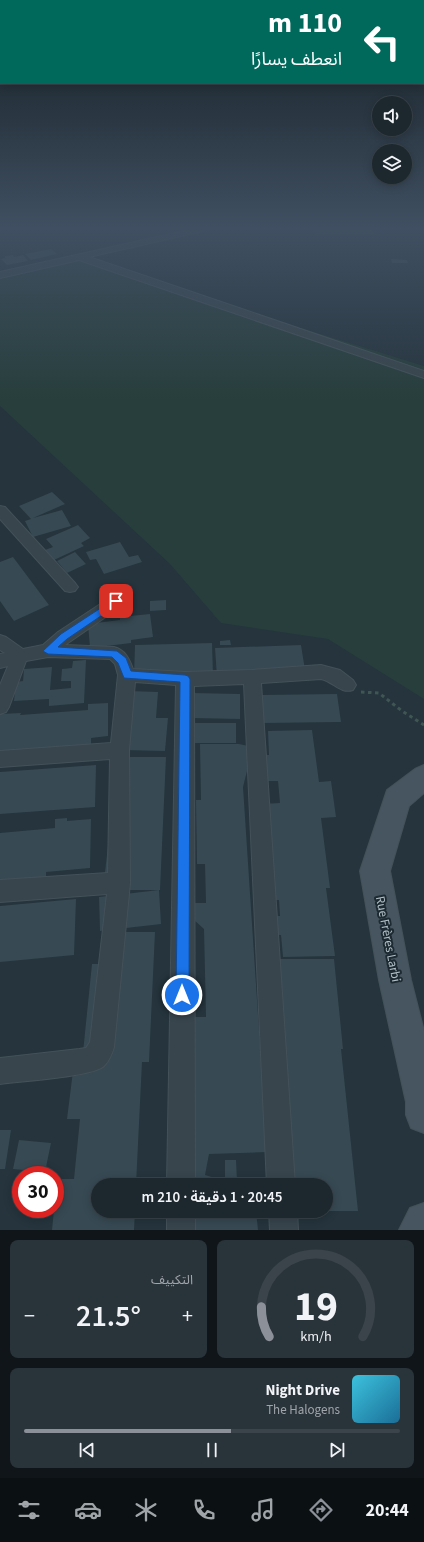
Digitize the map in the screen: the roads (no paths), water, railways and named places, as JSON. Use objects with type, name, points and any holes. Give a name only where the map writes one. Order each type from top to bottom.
[{"type":"main road","name":"Rue Frères Larbi","points":[[424,777],[398,799],[375,871],[395,980],[424,1102],[424,1115]]},
{"type":"main road","points":[[419,1230],[424,1222]]},
{"type":"street","points":[[165,286],[424,375]]},
{"type":"street","points":[[0,510],[70,587]]},
{"type":"street","points":[[48,651],[64,636],[116,601]]},
{"type":"street","points":[[0,641],[20,656]]},
{"type":"street","points":[[0,662],[20,656],[48,651],[114,653],[122,661],[127,675],[120,750],[119,883],[102,1048],[94,1058],[79,1062],[0,1070]]},
{"type":"street","points":[[0,707],[20,656]]},
{"type":"street","points":[[127,675],[185,679],[252,677],[321,672],[334,675],[347,685]]},
{"type":"street","points":[[252,677],[281,1178]]},
{"type":"street","points":[[181,1178],[185,679]]},
{"type":"street","points":[[0,760],[120,750]]},
{"type":"street","points":[[0,891],[119,883]]},
{"type":"street","points":[[181,1218],[181,1230]]},
{"type":"street","points":[[283,1218],[284,1230]]}]
